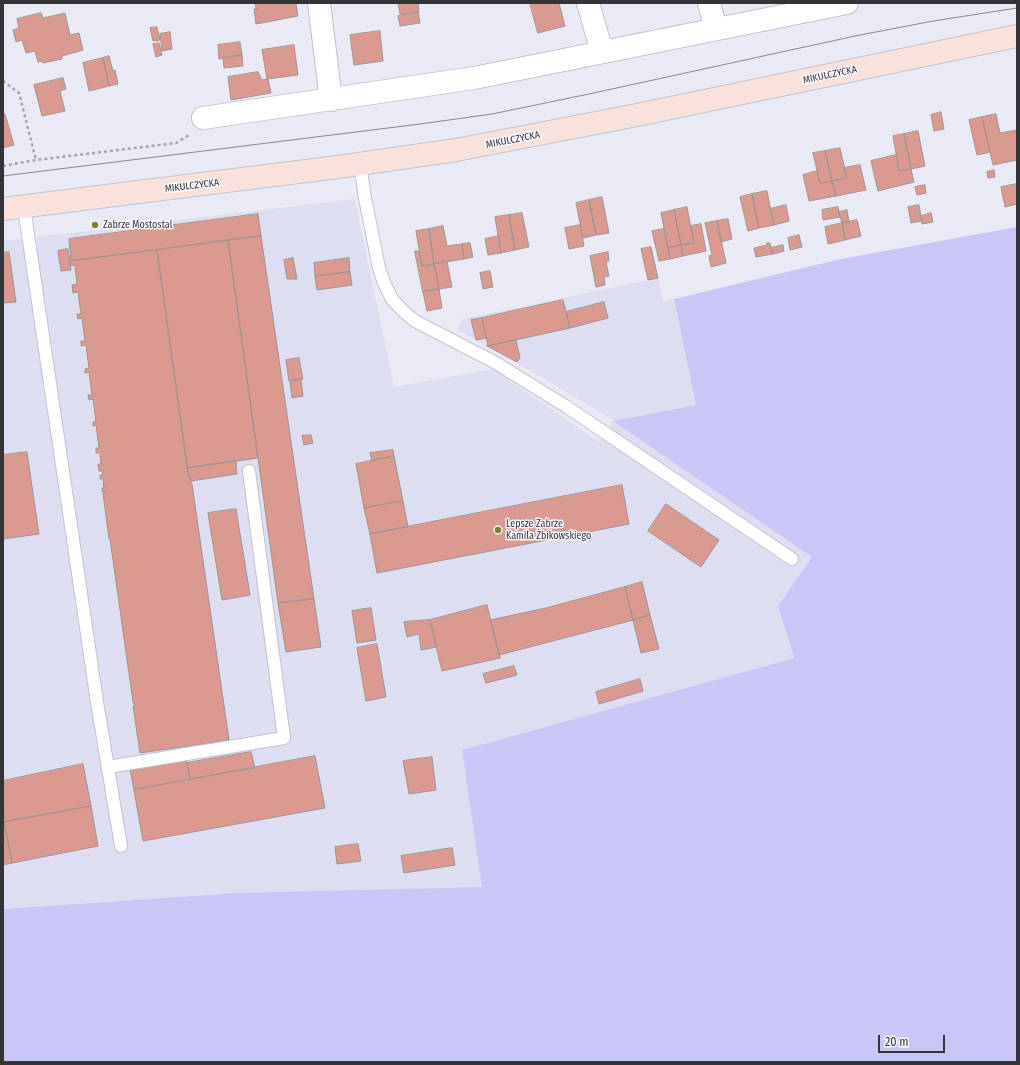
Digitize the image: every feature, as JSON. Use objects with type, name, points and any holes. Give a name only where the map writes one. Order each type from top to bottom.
[{"type":"main road","name":"MIKULCZYCKA","points":[[13,208],[360,164],[505,142],[1017,36]]},
{"type":"street","points":[[319,3],[331,100]]},
{"type":"street","points":[[588,3],[602,52]]},
{"type":"street","points":[[709,3],[716,29]]},
{"type":"street","points":[[204,118],[474,78],[846,3]]},
{"type":"lane","points":[[360,164],[365,198],[384,284],[392,299],[403,311],[415,321],[496,364],[567,407],[792,560]]},
{"type":"lane","points":[[13,208],[121,846]]},
{"type":"lane","points":[[108,767],[284,738],[249,471]]},
{"type":"path","points":[[3,81],[19,94],[36,160]]},
{"type":"path","points":[[3,166],[36,160],[176,143],[205,127],[204,118]]},
{"type":"shaded area","points":[[355,199],[394,387],[493,369],[599,442],[613,420],[538,375],[456,329],[463,319],[658,278],[663,301],[674,299],[696,405],[614,421],[813,557],[778,606],[794,658],[462,750],[483,887],[236,893],[3,909],[3,241]]},
{"type":"shaded area","points":[[1017,227],[1017,1062],[3,1062],[3,909],[236,893],[482,887],[462,750],[794,658],[778,606],[812,557],[613,421],[696,405],[674,299],[841,259]]},
{"type":"building","points":[[255,3],[296,3],[298,16],[256,24],[254,9],[256,9]]},
{"type":"building","points":[[418,3],[419,12],[400,14],[398,4]]},
{"type":"building","points":[[530,3],[559,3],[565,26],[538,33]]},
{"type":"building","points":[[418,12],[420,23],[400,26],[398,16]]},
{"type":"building","points":[[41,13],[43,18],[65,13],[70,35],[79,33],[83,50],[62,56],[62,59],[43,63],[42,61],[38,62],[35,51],[26,53],[22,40],[16,42],[13,30],[19,28],[17,19]]},
{"type":"building","points":[[157,27],[160,40],[153,41],[150,28]]},
{"type":"building","points":[[380,31],[383,61],[354,65],[350,35]]},
{"type":"building","points":[[170,32],[172,49],[162,51],[160,34]]},
{"type":"building","points":[[240,42],[242,55],[219,59],[218,45]]},
{"type":"building","points":[[159,43],[162,55],[156,57],[153,44]]},
{"type":"building","points":[[294,45],[298,75],[267,79],[262,50]]},
{"type":"building","points":[[242,55],[243,66],[224,68],[223,58]]},
{"type":"building","points":[[109,56],[113,71],[115,70],[118,84],[109,86],[103,58]]},
{"type":"building","points":[[103,58],[109,86],[89,91],[83,63]]},
{"type":"building","points":[[258,72],[262,80],[268,79],[271,93],[231,100],[228,77]]},
{"type":"building","points":[[63,78],[66,89],[60,91],[65,111],[42,116],[34,85]]},
{"type":"building","points":[[941,112],[944,129],[934,131],[931,115]]},
{"type":"building","points":[[3,114],[5,114],[14,145],[3,148]]},
{"type":"building","points":[[996,114],[1000,133],[1017,130],[1017,160],[993,165],[982,117]]},
{"type":"building","points":[[982,117],[990,152],[977,155],[969,120]]},
{"type":"building","points":[[918,131],[925,166],[911,169],[904,134]]},
{"type":"building","points":[[904,134],[911,169],[899,171],[893,136]]},
{"type":"building","points":[[840,148],[847,178],[832,181],[825,151]]},
{"type":"building","points":[[825,151],[832,181],[820,183],[813,153]]},
{"type":"building","points":[[896,155],[899,171],[911,169],[914,182],[878,191],[871,161]]},
{"type":"building","points":[[860,165],[866,190],[836,196],[832,181],[847,178],[844,168]]},
{"type":"building","points":[[994,170],[995,177],[988,178],[987,172]]},
{"type":"building","points":[[817,171],[820,183],[832,181],[836,196],[809,201],[803,175]]},
{"type":"building","points":[[1017,184],[1017,204],[1005,207],[1001,187]]},
{"type":"building","points":[[925,185],[926,193],[917,195],[915,187]]},
{"type":"building","points":[[767,191],[774,225],[759,228],[752,194]]},
{"type":"building","points":[[752,194],[759,228],[748,231],[740,197]]},
{"type":"building","points":[[602,197],[609,233],[596,235],[589,200]]},
{"type":"building","points":[[589,200],[596,235],[583,238],[576,203]]},
{"type":"building","points":[[786,205],[789,221],[774,225],[770,209]]},
{"type":"building","points":[[919,205],[922,221],[911,223],[908,207]]},
{"type":"building","points":[[687,207],[694,243],[681,245],[674,210]]},
{"type":"building","points":[[838,207],[840,217],[823,220],[822,210]]},
{"type":"building","points":[[674,210],[681,245],[668,248],[661,213]]},
{"type":"building","points":[[847,210],[849,222],[842,223],[839,212]]},
{"type":"building","points":[[522,213],[529,247],[515,250],[509,215]]},
{"type":"building","points":[[931,213],[933,222],[922,224],[921,216]]},
{"type":"building","points":[[258,214],[261,236],[71,261],[69,239]]},
{"type":"building","points":[[509,215],[515,250],[501,253],[495,217]]},
{"type":"building","points":[[728,219],[732,239],[721,242],[717,221]]},
{"type":"building","points":[[857,220],[861,236],[845,240],[842,223]]},
{"type":"building","points":[[717,221],[726,263],[711,267],[709,256],[712,255],[705,223]]},
{"type":"building","points":[[842,223],[845,240],[828,244],[825,227]]},
{"type":"building","points":[[701,224],[706,251],[683,256],[681,245],[694,243],[691,226]]},
{"type":"building","points":[[580,225],[584,246],[569,249],[565,228]]},
{"type":"building","points":[[443,226],[447,246],[462,244],[464,259],[434,264],[429,229]]},
{"type":"building","points":[[429,229],[434,264],[422,266],[416,231]]},
{"type":"building","points":[[664,229],[670,259],[659,261],[652,231]]},
{"type":"building","points":[[799,235],[802,247],[790,250],[788,238]]},
{"type":"building","points":[[261,236],[314,599],[278,603],[228,240]]},
{"type":"building","points":[[499,236],[501,253],[488,255],[485,239]]},
{"type":"building","points":[[228,240],[258,458],[187,468],[157,250]]},
{"type":"building","points":[[470,243],[473,257],[464,259],[462,244]]},
{"type":"building","points":[[767,243],[770,243],[773,254],[756,257],[754,248],[767,245]]},
{"type":"building","points":[[681,245],[683,256],[670,259],[668,248]]},
{"type":"building","points":[[783,245],[784,251],[773,254],[771,248]]},
{"type":"building","points":[[651,247],[658,278],[648,280],[641,249]]},
{"type":"building","points":[[68,249],[71,270],[61,271],[58,251]]},
{"type":"building","points":[[157,250],[189,478],[191,478],[192,482],[189,484],[192,484],[229,740],[140,753],[133,706],[135,706],[133,702],[109,539],[103,493],[105,493],[105,491],[102,492],[102,488],[104,488],[103,479],[100,479],[100,475],[103,475],[102,471],[99,471],[98,464],[101,464],[100,453],[96,453],[96,448],[99,448],[96,425],[93,426],[93,422],[96,421],[93,399],[89,400],[88,395],[92,395],[89,372],[85,373],[85,369],[89,368],[86,345],[81,346],[81,341],[85,341],[82,318],[78,319],[77,314],[81,314],[78,292],[73,293],[72,285],[77,284],[75,265],[70,266],[69,261]]},
{"type":"building","points":[[415,251],[419,251],[422,266],[434,264],[439,289],[423,292]]},
{"type":"building","points":[[9,252],[16,302],[3,303],[3,253]]},
{"type":"building","points":[[608,252],[609,261],[606,262],[609,276],[604,277],[605,285],[596,287],[590,256]]},
{"type":"building","points":[[293,258],[297,279],[287,279],[284,260]]},
{"type":"building","points":[[349,258],[350,272],[315,276],[314,263]]},
{"type":"building","points":[[447,261],[452,287],[439,289],[434,264]]},
{"type":"building","points":[[490,271],[493,287],[483,289],[480,273]]},
{"type":"building","points":[[350,272],[352,285],[317,290],[315,276]]},
{"type":"building","points":[[439,289],[442,308],[427,311],[423,292]]},
{"type":"building","points":[[563,300],[570,328],[488,346],[482,318]]},
{"type":"building","points":[[604,302],[608,318],[570,328],[566,312]]},
{"type":"building","points":[[482,318],[486,338],[476,340],[471,320]]},
{"type":"building","points":[[516,340],[520,358],[517,362],[487,346]]},
{"type":"building","points":[[299,358],[303,379],[289,381],[286,360]]},
{"type":"building","points":[[301,379],[303,396],[292,398],[290,381]]},
{"type":"building","points":[[311,435],[313,443],[304,445],[302,436]]},
{"type":"building","points":[[393,450],[394,456],[372,461],[370,453]]},
{"type":"building","points":[[27,452],[39,534],[3,539],[3,455]]},
{"type":"building","points":[[394,456],[403,501],[364,508],[356,464]]},
{"type":"building","points":[[236,461],[237,474],[191,481],[191,478],[189,478],[187,468]]},
{"type":"building","points":[[622,485],[629,524],[377,573],[370,534]]},
{"type":"building","points":[[403,501],[408,527],[370,534],[364,508]]},
{"type":"building","points":[[666,504],[719,540],[701,567],[648,531]]},
{"type":"building","points":[[236,509],[250,595],[222,600],[208,513]]},
{"type":"building","points":[[642,582],[650,615],[633,620],[625,587]]},
{"type":"building","points":[[625,587],[633,620],[499,655],[490,620],[546,608]]},
{"type":"building","points":[[314,599],[321,647],[286,652],[278,603]]},
{"type":"building","points":[[487,605],[500,658],[442,671],[430,620]]},
{"type":"building","points":[[371,608],[376,640],[357,643],[352,611]]},
{"type":"building","points":[[650,615],[659,649],[641,653],[633,620]]},
{"type":"building","points":[[430,620],[437,647],[421,650],[419,634],[407,637],[404,622]]},
{"type":"building","points":[[377,644],[386,697],[366,701],[357,648]]},
{"type":"building","points":[[514,666],[517,675],[486,683],[483,674]]},
{"type":"building","points":[[640,679],[643,691],[599,704],[596,692]]},
{"type":"building","points":[[251,752],[255,768],[190,779],[187,763]]},
{"type":"building","points":[[315,756],[325,808],[143,841],[134,790]]},
{"type":"building","points":[[432,757],[436,790],[409,794],[403,761]]},
{"type":"building","points":[[186,759],[190,779],[134,790],[130,769]]},
{"type":"building","points":[[83,764],[91,806],[4,822],[3,781]]},
{"type":"building","points":[[91,806],[98,846],[12,863],[4,822]]},
{"type":"building","points":[[3,817],[12,863],[3,865]]},
{"type":"building","points":[[358,844],[361,861],[337,864],[335,847]]},
{"type":"building","points":[[452,848],[455,865],[404,873],[401,856]]},
{"type":"tram line","points":[[3,176],[492,114],[855,36],[933,21],[1017,8]]},
{"type":"place","name":"Zabrze Mostostal","points":[[95,225]]},
{"type":"place","name":"Lepsze Zabrze Kamila Żbikowskiego","points":[[498,530]]}]
